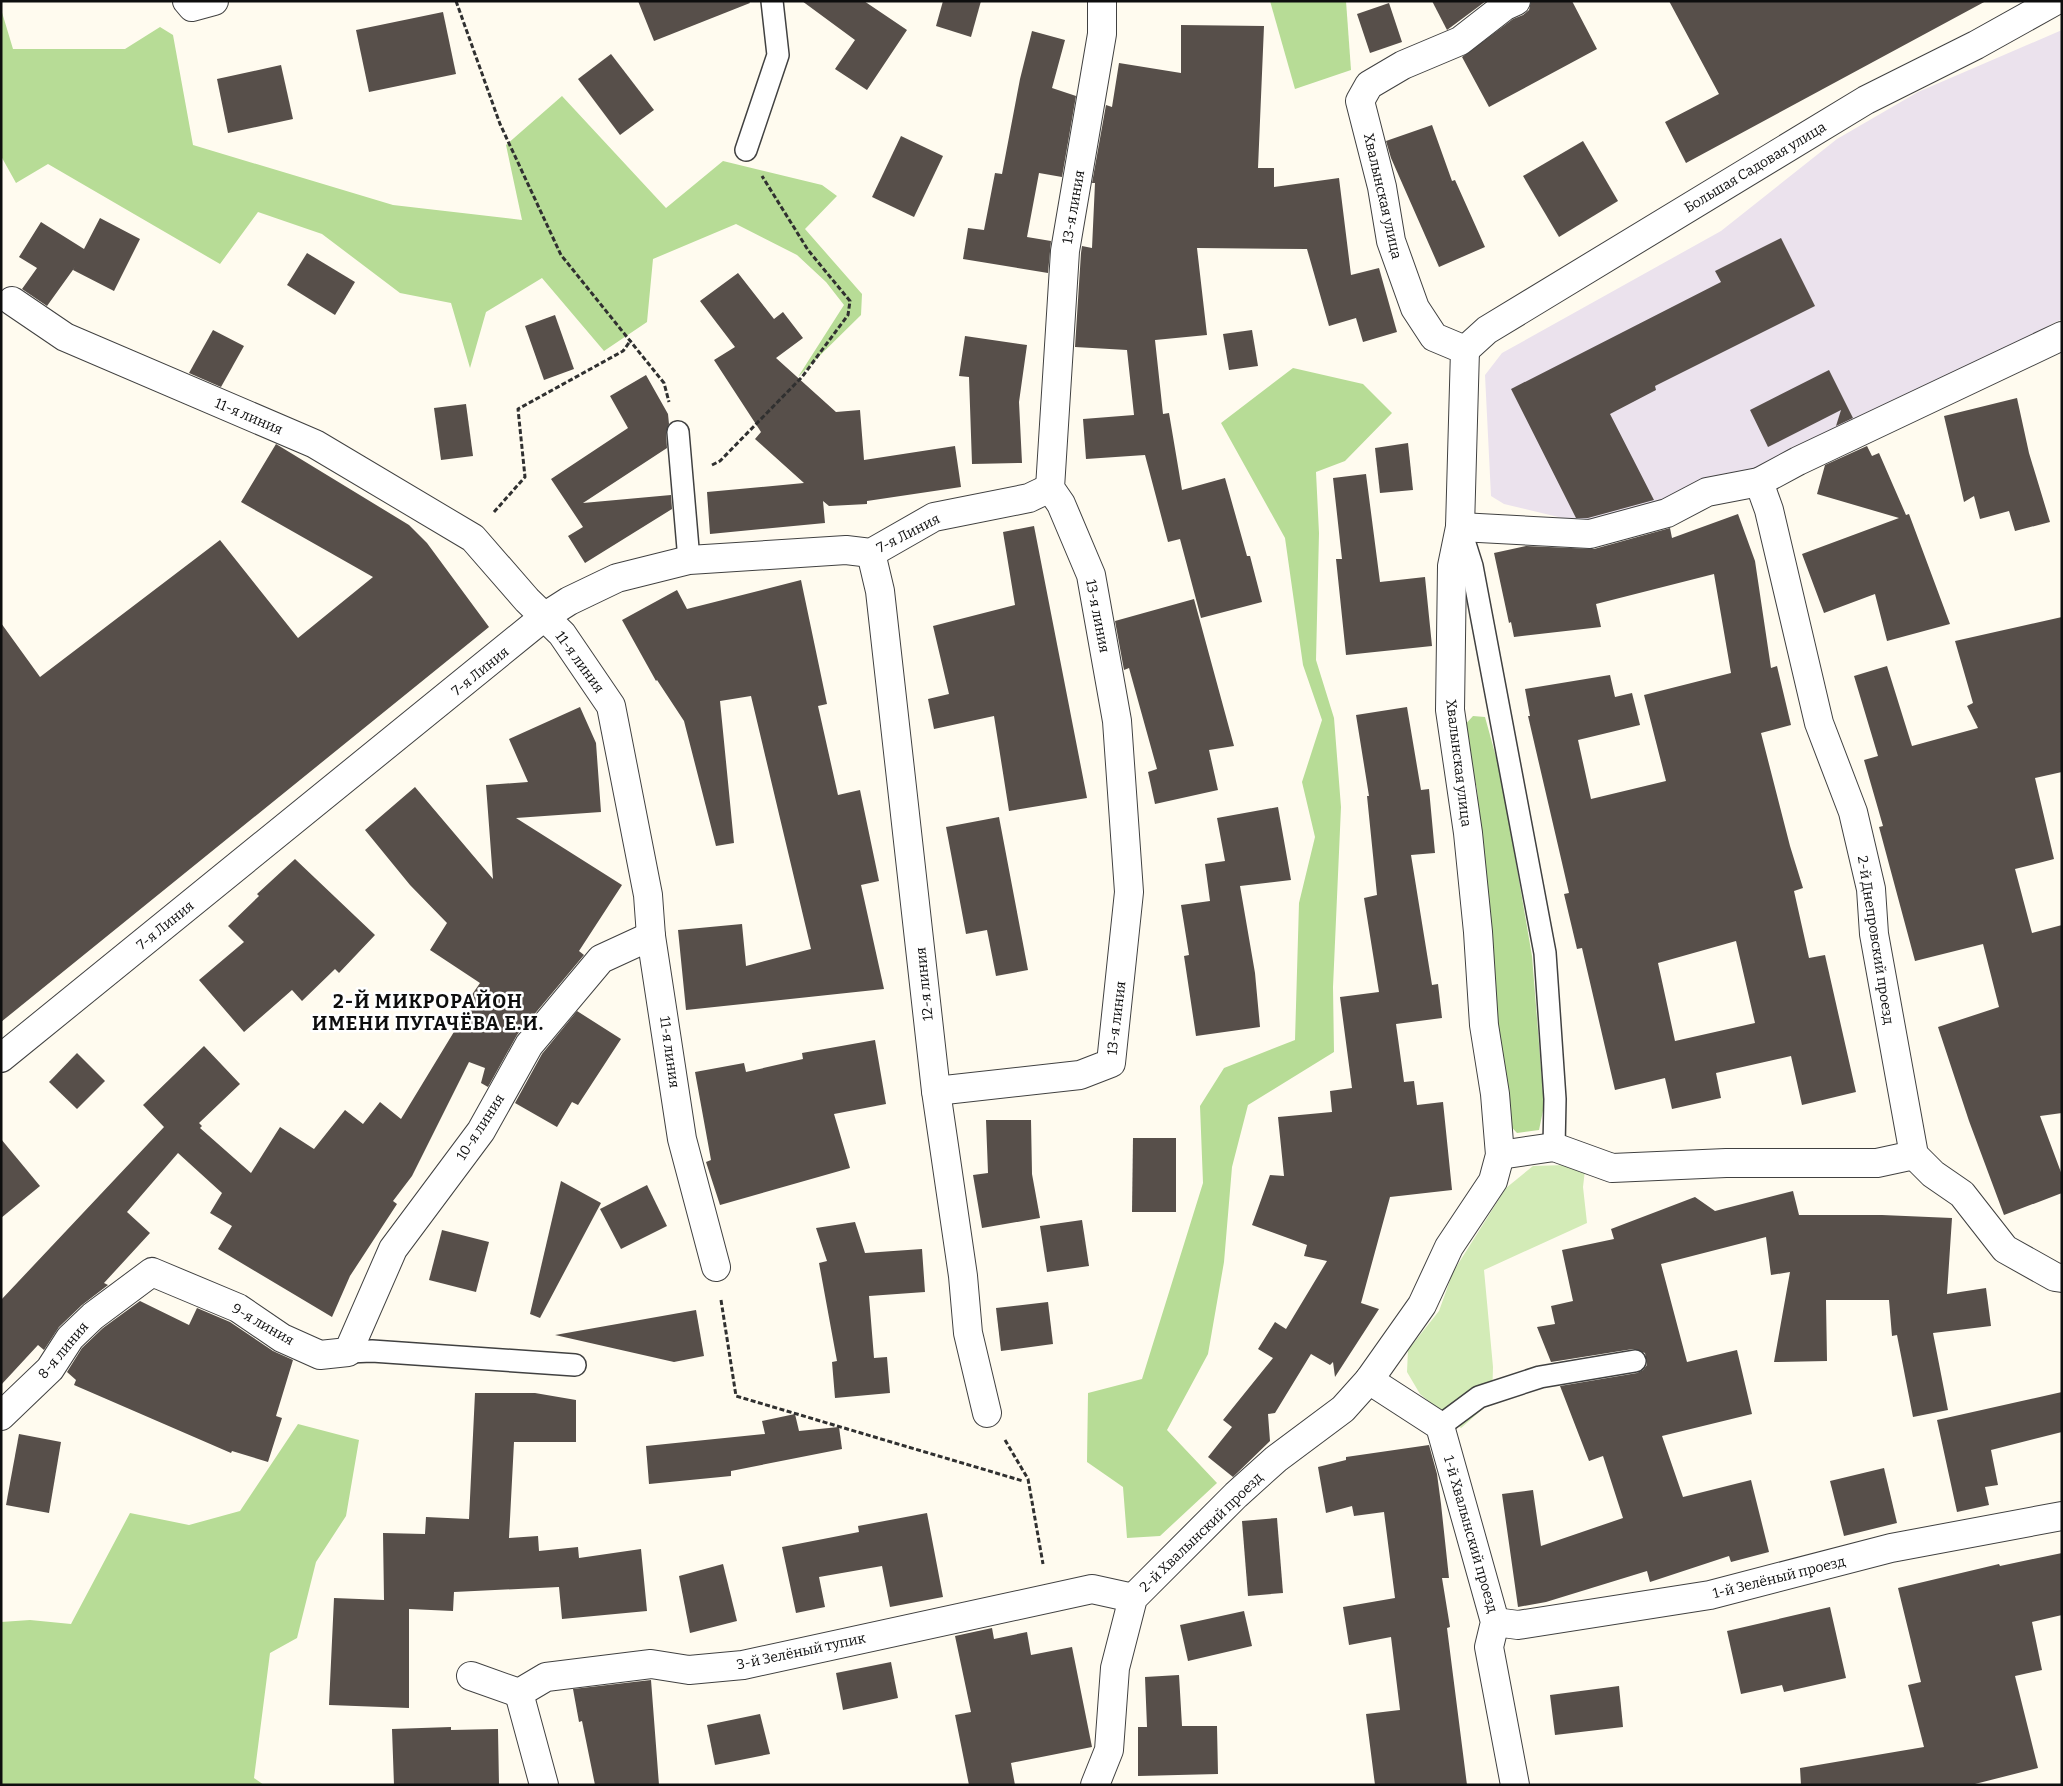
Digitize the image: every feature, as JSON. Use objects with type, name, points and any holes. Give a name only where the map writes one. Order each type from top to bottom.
[{"type":"street","points":[[187,1],[192,7],[214,1]]},
{"type":"street","name":"13-я линия","points":[[936,1091],[1080,1075],[1111,1063],[1129,892],[1117,721],[1091,576],[1061,504],[1050,488],[1065,251],[1102,34],[1102,1]]},
{"type":"street","name":"Хвалынская улица","points":[[1369,1380],[1422,1305],[1448,1247],[1493,1180],[1500,1156],[1495,1094],[1484,1025],[1478,932],[1468,833],[1450,710],[1452,566],[1460,527],[1466,350],[1434,338],[1415,308],[1390,241],[1382,187],[1360,101],[1369,85],[1403,65],[1460,41],[1505,6],[1516,1]]},
{"type":"street","name":"Большая Садовая улица","points":[[1466,350],[1487,330],[1857,105],[2055,1]]},
{"type":"street","name":"11-я линия","points":[[12,301],[65,337],[315,444],[473,538],[544,617],[562,634],[611,706],[648,895],[652,936],[682,1139],[716,1267]]},
{"type":"street","points":[[1460,527],[1590,534],[1667,513],[1707,492],[1759,482],[1798,461],[2062,336]]},
{"type":"street","name":"2-й Днепровский проезд","points":[[1759,482],[1769,510],[1819,723],[1853,812],[1871,889],[1874,934],[1914,1155]]},
{"type":"street","name":"7-я Линия","points":[[1,1058],[544,617],[569,601],[617,578],[689,560],[846,550],[870,553],[934,517],[1029,498],[1050,488]]},
{"type":"street","name":"12-я линия","points":[[870,553],[880,591],[936,1091],[964,1276],[968,1333],[987,1413]]},
{"type":"street","name":"10-я линия","points":[[348,1352],[393,1249],[481,1131],[529,1045],[601,959],[652,936]]},
{"type":"street","points":[[1500,1156],[1554,1147],[1612,1168],[1726,1163],[1877,1163],[1914,1155],[1933,1174],[1962,1194],[2005,1248],[2055,1277],[2062,1278]]},
{"type":"street","name":"9-я линия","points":[[152,1272],[238,1308],[282,1338],[320,1355],[348,1352]]},
{"type":"street","name":"8-я линия","points":[[1,1416],[50,1368],[70,1338],[93,1316],[152,1272]]},
{"type":"street","points":[[1369,1380],[1440,1426]]},
{"type":"street","name":"2-й Хвалынский проезд","points":[[1095,1785],[1109,1750],[1115,1668],[1133,1598],[1236,1495],[1276,1460],[1343,1409],[1369,1380]]},
{"type":"street","name":"1-й Хвалынский проезд","points":[[1440,1426],[1495,1622],[1488,1647],[1515,1785]]},
{"type":"street","name":"1-й Зелёный проезд","points":[[1495,1622],[1518,1625],[1710,1595],[1891,1548],[2062,1516]]},
{"type":"street","name":"3-й Зелёный тупик","points":[[519,1693],[546,1677],[651,1664],[689,1670],[742,1665],[1050,1596],[1092,1589],[1133,1598]]},
{"type":"street","points":[[471,1676],[519,1693],[544,1785]]},
{"type":"lane","points":[[746,150],[778,55],[772,1]]},
{"type":"lane","points":[[678,432],[689,560]]},
{"type":"lane","points":[[1460,527],[1472,566],[1545,953],[1556,1099],[1554,1147]]},
{"type":"lane","points":[[348,1352],[372,1351],[575,1365]]},
{"type":"lane","points":[[1440,1426],[1478,1397],[1540,1377],[1634,1360]]},
{"type":"path","points":[[456,1],[500,124],[561,256],[632,340],[664,383],[678,432]]},
{"type":"path","points":[[682,479],[720,460],[802,377],[848,315],[850,301],[808,250],[746,150]]},
{"type":"path","points":[[473,538],[526,478],[518,409],[623,351],[632,340]]},
{"type":"path","points":[[716,1267],[736,1396],[1024,1481]]},
{"type":"path","points":[[987,1413],[1028,1479],[1050,1596]]},
{"type":"shaded area","points":[[2062,30],[2062,319],[1860,421],[1755,469],[1614,519],[1575,521],[1504,504],[1491,496],[1485,375],[1502,353],[1721,231],[1837,139],[1918,92]]},
{"type":"green space","points":[[1270,1],[1346,1],[1351,70],[1295,89]]},
{"type":"green space","points":[[1,9],[13,49],[125,49],[160,27],[173,35],[193,145],[393,205],[522,220],[506,145],[562,96],[666,208],[723,161],[822,185],[837,196],[805,229],[862,294],[861,315],[798,377],[844,305],[826,282],[797,255],[736,224],[653,259],[647,322],[604,351],[542,278],[486,312],[470,368],[451,303],[400,293],[322,234],[258,212],[220,264],[48,164],[16,183],[1,156]]},
{"type":"green space","points":[[1293,368],[1363,384],[1392,413],[1345,461],[1316,472],[1319,533],[1316,660],[1334,718],[1341,807],[1333,987],[1334,1052],[1248,1105],[1232,1167],[1224,1262],[1208,1354],[1167,1430],[1217,1483],[1160,1536],[1127,1538],[1123,1487],[1087,1462],[1088,1393],[1142,1379],[1203,1183],[1200,1106],[1224,1068],[1295,1040],[1299,903],[1315,837],[1302,782],[1322,720],[1303,665],[1285,538],[1221,423]]},
{"type":"green space","points":[[1473,716],[1485,717],[1501,775],[1532,956],[1544,1106],[1539,1130],[1517,1133],[1504,1119],[1477,789],[1463,727]]},
{"type":"green space","points":[[1566,1165],[1585,1170],[1583,1187],[1587,1223],[1484,1270],[1493,1367],[1492,1401],[1461,1428],[1420,1394],[1407,1372],[1408,1350],[1439,1311],[1453,1272],[1506,1188],[1533,1166]]},
{"type":"green space","points":[[298,1424],[359,1440],[346,1516],[316,1562],[297,1638],[270,1653],[254,1778],[264,1785],[1,1785],[1,1622],[30,1620],[71,1624],[130,1513],[189,1525],[240,1511]]},
{"type":"building","points":[[638,1],[749,1],[750,3],[654,41]]},
{"type":"building","points":[[802,1],[864,1],[907,30],[867,90],[835,69],[855,40]]},
{"type":"building","points":[[943,1],[981,1],[971,37],[936,26]]},
{"type":"building","points":[[1432,1],[1486,1],[1447,30]]},
{"type":"building","points":[[1531,1],[1572,1],[1597,49],[1489,107],[1462,57],[1513,19],[1523,15],[1529,10]]},
{"type":"building","points":[[1669,1],[1986,1],[1686,163],[1665,122],[1719,94]]},
{"type":"building","points":[[1389,3],[1402,42],[1370,53],[1357,14]]},
{"type":"building","points":[[443,12],[456,74],[369,92],[356,30]]},
{"type":"building","points":[[1181,25],[1264,26],[1258,168],[1274,168],[1274,187],[1339,178],[1351,275],[1379,268],[1397,332],[1363,342],[1356,318],[1329,326],[1307,249],[1197,248],[1207,335],[1155,340],[1163,414],[1169,413],[1182,490],[1225,478],[1247,556],[1250,556],[1262,602],[1201,618],[1180,539],[1168,542],[1145,455],[1086,459],[1083,419],[1134,415],[1127,350],[1075,347],[1082,246],[1092,248],[1095,183],[1092,183],[1106,105],[1112,107],[1119,63],[1181,73]]},
{"type":"building","points":[[1032,31],[1065,40],[1052,88],[1076,96],[1062,177],[1039,173],[1027,237],[1051,241],[1048,273],[963,259],[968,228],[984,230],[995,173],[1002,174],[1020,79]]},
{"type":"building","points":[[611,54],[654,110],[620,135],[578,79]]},
{"type":"building","points":[[281,65],[293,119],[228,133],[217,79]]},
{"type":"building","points":[[1432,125],[1452,181],[1455,180],[1485,247],[1439,267],[1391,158],[1386,141]]},
{"type":"building","points":[[901,136],[943,156],[914,217],[872,197]]},
{"type":"building","points":[[1583,141],[1618,201],[1559,237],[1523,176]]},
{"type":"building","points":[[100,218],[140,239],[114,291],[73,270],[75,267],[47,306],[22,289],[37,268],[19,257],[41,222],[84,249]]},
{"type":"building","points":[[1781,238],[1815,306],[1655,386],[1656,390],[1610,414],[1654,500],[1588,518],[1576,518],[1511,389],[1721,282],[1715,271]]},
{"type":"building","points":[[307,253],[355,282],[335,315],[287,285]]},
{"type":"building","points":[[738,273],[774,319],[783,312],[803,338],[776,358],[836,412],[860,410],[864,460],[955,446],[961,487],[867,501],[867,504],[829,506],[823,501],[825,523],[710,534],[707,492],[804,483],[755,439],[761,432],[714,360],[735,347],[700,301]]},
{"type":"building","points":[[555,315],[574,369],[544,380],[525,326]]},
{"type":"building","points":[[213,330],[244,346],[221,387],[189,373]]},
{"type":"building","points":[[1252,330],[1258,366],[1229,370],[1223,334]]},
{"type":"building","points":[[965,336],[1027,345],[1019,402],[1022,463],[972,464],[969,377],[959,376]]},
{"type":"building","points":[[1829,370],[1853,418],[1836,426],[1841,410],[1768,447],[1750,410]]},
{"type":"building","points":[[646,375],[668,414],[667,448],[583,503],[671,495],[672,509],[585,563],[568,536],[583,527],[551,479],[628,428],[610,396]]},
{"type":"building","points":[[2017,398],[2029,453],[2050,522],[2015,531],[2009,511],[1980,519],[1974,496],[1964,502],[1944,416]]},
{"type":"building","points":[[466,404],[473,456],[441,460],[434,408]]},
{"type":"building","points":[[1408,443],[1413,490],[1380,493],[1375,448]]},
{"type":"building","points":[[276,444],[409,525],[427,543],[489,627],[1,1022],[1,623],[40,677],[220,540],[298,638],[373,577],[241,502]]},
{"type":"building","points":[[1867,446],[1872,456],[1879,453],[1906,515],[1909,514],[1950,624],[1887,641],[1875,594],[1824,613],[1802,554],[1899,518],[1817,494],[1825,465]]},
{"type":"building","points":[[1366,474],[1380,582],[1425,577],[1432,646],[1346,655],[1336,559],[1342,559],[1333,478]]},
{"type":"building","points":[[1738,514],[1755,561],[1771,668],[1777,666],[1791,725],[1761,733],[1790,846],[1803,888],[1794,891],[1809,958],[1825,955],[1856,1092],[1802,1105],[1791,1056],[1716,1073],[1721,1098],[1672,1109],[1665,1078],[1615,1090],[1582,948],[1577,949],[1564,894],[1569,893],[1528,716],[1530,716],[1525,689],[1610,675],[1615,697],[1632,693],[1640,725],[1578,740],[1591,799],[1666,781],[1644,695],[1731,673],[1714,574],[1596,604],[1601,627],[1514,637],[1511,622],[1509,623],[1494,553],[1526,546],[1594,549],[1670,528],[1672,538]],"holes":[[[1736,941],[1755,1023],[1675,1041],[1658,963]]]},
{"type":"building","points":[[1034,526],[1087,798],[1009,811],[994,716],[934,729],[928,699],[949,694],[933,626],[1015,605],[1003,532]]},
{"type":"building","points":[[801,580],[827,704],[818,706],[838,795],[860,790],[879,881],[861,885],[884,989],[686,1010],[678,930],[742,924],[746,966],[811,949],[751,696],[720,701],[734,843],[716,846],[684,721],[656,681],[622,620],[677,590],[687,609]]},
{"type":"building","points":[[1194,599],[1234,746],[1209,750],[1218,790],[1155,804],[1148,772],[1157,769],[1129,668],[1124,670],[1115,621]]},
{"type":"building","points":[[2062,617],[2062,772],[2035,778],[2054,859],[2015,869],[2032,933],[2062,925],[2062,1113],[2040,1116],[2062,1175],[2062,1193],[2004,1215],[1969,1121],[1938,1027],[1999,1007],[1983,944],[1915,961],[1879,827],[1883,826],[1864,760],[1878,756],[1854,676],[1887,666],[1912,746],[1978,728],[1967,706],[1973,703],[1955,641]]},
{"type":"building","points":[[580,707],[596,743],[601,812],[516,818],[622,885],[579,951],[584,955],[517,1035],[488,1087],[481,1083],[485,1068],[469,1062],[412,1176],[393,1201],[397,1204],[350,1276],[332,1317],[218,1249],[232,1226],[210,1213],[222,1193],[178,1153],[127,1212],[150,1233],[104,1283],[108,1285],[82,1305],[59,1327],[44,1350],[38,1345],[1,1385],[1,1300],[164,1127],[143,1105],[204,1046],[240,1084],[199,1123],[202,1126],[200,1128],[251,1173],[280,1127],[314,1149],[345,1110],[363,1124],[380,1102],[401,1119],[466,1012],[462,1009],[480,983],[430,950],[447,923],[410,885],[365,830],[415,787],[493,879],[486,785],[528,782],[509,739]]},
{"type":"building","points":[[1407,707],[1421,790],[1429,789],[1435,853],[1411,855],[1432,985],[1438,984],[1442,1018],[1396,1024],[1404,1082],[1414,1081],[1417,1105],[1443,1102],[1452,1190],[1390,1197],[1361,1303],[1379,1309],[1335,1377],[1333,1362],[1330,1365],[1311,1354],[1275,1413],[1268,1414],[1270,1441],[1233,1477],[1208,1457],[1232,1427],[1223,1420],[1273,1358],[1258,1349],[1275,1322],[1286,1329],[1327,1261],[1304,1256],[1307,1245],[1252,1225],[1270,1175],[1284,1176],[1278,1117],[1332,1112],[1330,1091],[1352,1088],[1340,997],[1379,992],[1364,898],[1377,895],[1367,796],[1369,796],[1356,715]]},
{"type":"building","points":[[1278,807],[1291,880],[1240,886],[1255,973],[1260,1027],[1196,1036],[1184,956],[1189,955],[1181,905],[1210,901],[1205,864],[1225,861],[1217,818]]},
{"type":"building","points":[[999,817],[1028,970],[996,976],[987,930],[966,934],[946,827]]},
{"type":"building","points":[[295,859],[375,935],[339,973],[335,969],[302,1001],[292,990],[244,1032],[199,980],[244,942],[228,926],[259,896],[257,894]]},
{"type":"building","points":[[577,1011],[621,1039],[578,1105],[572,1102],[557,1127],[515,1103],[542,1054]]},
{"type":"building","points":[[875,1040],[886,1104],[834,1114],[850,1168],[720,1205],[706,1162],[711,1160],[695,1072],[744,1063],[746,1072],[803,1059],[802,1053]]},
{"type":"building","points":[[77,1053],[105,1081],[77,1109],[49,1082]]},
{"type":"building","points":[[986,1120],[1031,1120],[1032,1174],[1040,1218],[982,1228],[973,1175],[988,1173]]},
{"type":"building","points":[[1133,1138],[1176,1138],[1176,1212],[1132,1212]]},
{"type":"building","points":[[1,1139],[40,1186],[1,1218]]},
{"type":"building","points":[[561,1181],[601,1203],[540,1318],[530,1314]]},
{"type":"building","points":[[647,1185],[667,1226],[621,1249],[600,1209]]},
{"type":"building","points":[[1793,1191],[1799,1215],[1882,1215],[1952,1218],[1947,1294],[1986,1288],[1991,1326],[1933,1333],[1948,1410],[1913,1417],[1897,1335],[1892,1336],[1889,1300],[1826,1300],[1827,1361],[1774,1362],[1790,1272],[1771,1275],[1766,1237],[1661,1264],[1687,1362],[1737,1350],[1752,1414],[1662,1436],[1683,1497],[1751,1480],[1769,1552],[1731,1562],[1729,1556],[1650,1582],[1647,1571],[1546,1602],[1518,1607],[1502,1494],[1533,1490],[1541,1546],[1623,1518],[1603,1456],[1589,1461],[1560,1386],[1637,1373],[1647,1365],[1645,1353],[1633,1349],[1551,1362],[1537,1327],[1555,1324],[1551,1306],[1573,1301],[1562,1250],[1614,1239],[1611,1229],[1695,1197],[1715,1211]]},
{"type":"building","points":[[1082,1220],[1089,1266],[1047,1272],[1040,1226]]},
{"type":"building","points":[[855,1222],[865,1253],[922,1249],[925,1292],[869,1296],[874,1358],[887,1357],[890,1393],[835,1398],[832,1362],[837,1361],[819,1263],[827,1261],[816,1228]]},
{"type":"building","points":[[442,1230],[489,1242],[476,1292],[429,1280]]},
{"type":"building","points":[[140,1301],[189,1325],[197,1308],[230,1322],[273,1351],[293,1360],[276,1416],[282,1418],[268,1462],[232,1451],[231,1453],[74,1385],[76,1380],[67,1372],[82,1348],[103,1328]]},
{"type":"building","points":[[1048,1302],[1053,1344],[1001,1351],[996,1308]]},
{"type":"building","points":[[696,1310],[704,1356],[674,1362],[555,1335]]},
{"type":"building","points":[[2062,1392],[2062,1432],[1991,1450],[1998,1485],[1985,1487],[1989,1505],[1957,1512],[1937,1420]]},
{"type":"building","points":[[475,1393],[535,1393],[576,1400],[576,1442],[514,1442],[509,1538],[538,1536],[539,1551],[578,1547],[579,1558],[641,1549],[647,1611],[562,1619],[559,1587],[454,1592],[453,1611],[409,1609],[409,1708],[329,1705],[334,1598],[384,1600],[383,1533],[425,1534],[426,1517],[469,1519]]},
{"type":"building","points":[[795,1414],[799,1431],[839,1427],[842,1449],[731,1471],[731,1476],[649,1484],[646,1446],[765,1434],[762,1421]]},
{"type":"building","points":[[19,1434],[61,1442],[49,1513],[6,1505]]},
{"type":"building","points":[[1429,1445],[1437,1474],[1441,1504],[1449,1578],[1442,1578],[1450,1627],[1447,1628],[1467,1785],[1375,1785],[1366,1714],[1400,1710],[1391,1637],[1349,1645],[1343,1607],[1395,1598],[1384,1512],[1354,1516],[1352,1506],[1326,1513],[1318,1467],[1346,1460],[1346,1457]]},
{"type":"building","points":[[1884,1468],[1897,1523],[1844,1536],[1830,1481]]},
{"type":"building","points":[[927,1513],[943,1597],[890,1607],[882,1566],[819,1577],[825,1607],[796,1613],[782,1547],[859,1532],[858,1526]]},
{"type":"building","points":[[1277,1518],[1283,1593],[1248,1596],[1242,1521]]},
{"type":"building","points":[[2062,1553],[2062,1615],[2032,1622],[2042,1670],[2015,1676],[2038,1768],[1971,1785],[1801,1785],[1800,1768],[1924,1747],[1908,1685],[1921,1682],[1898,1588],[1999,1564],[2000,1566]]},
{"type":"building","points":[[723,1564],[737,1621],[690,1633],[679,1576]]},
{"type":"building","points":[[1830,1607],[1846,1678],[1784,1692],[1782,1685],[1741,1694],[1727,1631]]},
{"type":"building","points":[[1244,1611],[1252,1646],[1188,1661],[1180,1625]]},
{"type":"building","points":[[992,1628],[994,1639],[1027,1632],[1031,1655],[1072,1647],[1092,1747],[1011,1763],[1015,1785],[969,1785],[955,1715],[971,1712],[955,1636]]},
{"type":"building","points":[[891,1662],[898,1698],[843,1710],[836,1673]]},
{"type":"building","points":[[1179,1675],[1182,1726],[1217,1726],[1218,1774],[1138,1776],[1138,1727],[1147,1727],[1145,1677]]},
{"type":"building","points":[[651,1680],[659,1785],[595,1785],[582,1721],[579,1722],[573,1689]]},
{"type":"building","points":[[1619,1686],[1623,1727],[1555,1735],[1550,1695]]},
{"type":"building","points":[[760,1714],[770,1754],[715,1765],[707,1725]]},
{"type":"building","points":[[451,1727],[451,1730],[498,1729],[499,1785],[394,1785],[392,1729]]},
{"type":"district","name":"2-Й МИКРОРАЙОН ИМЕНИ ПУГАЧЁВА Е.И.","points":[[428,1012]]}]
